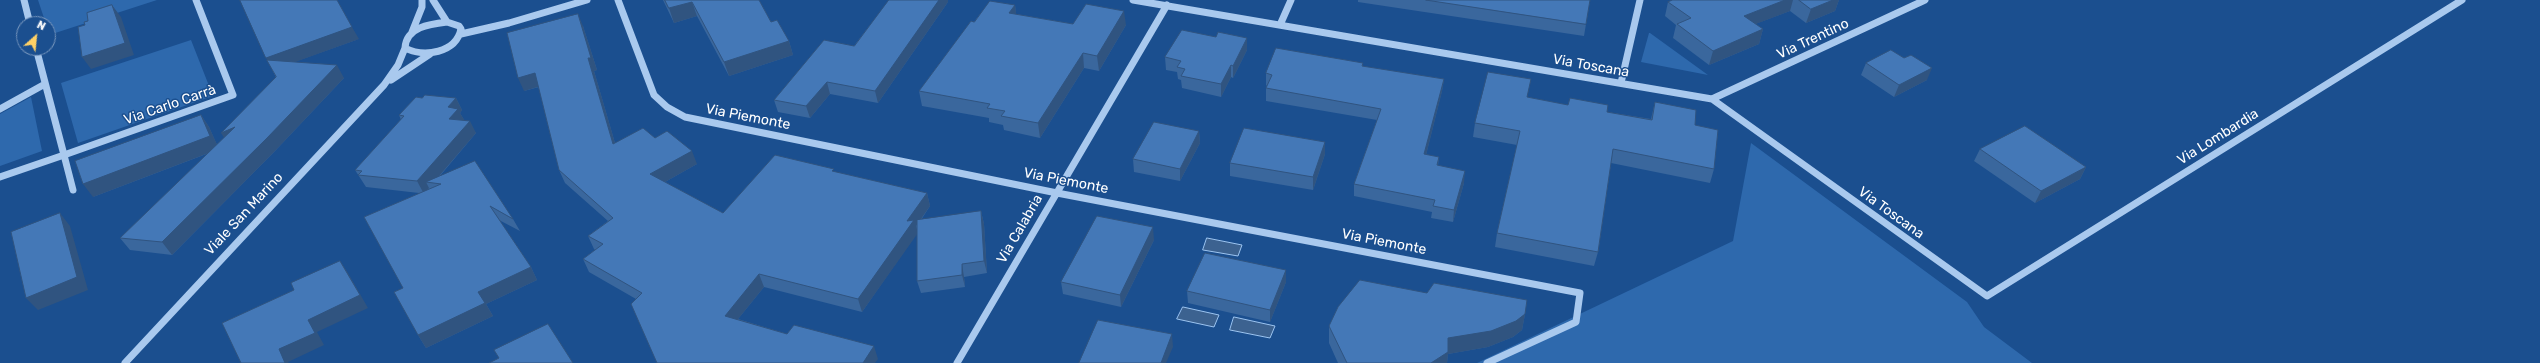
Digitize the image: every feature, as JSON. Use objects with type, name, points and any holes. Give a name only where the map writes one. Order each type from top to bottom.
[{"type":"street","points":[[24,0],[28,16]]},
{"type":"street","name":"Via Carlo Carrà","points":[[64,155],[233,95],[196,0]]},
{"type":"street","name":"Viale San Marino","points":[[125,363],[248,229],[384,85],[398,66],[405,48],[406,38],[412,32],[422,7],[422,0]]},
{"type":"street","points":[[433,0],[447,22]]},
{"type":"street","points":[[405,48],[415,54],[434,52],[452,44],[461,34],[509,23],[587,0]]},
{"type":"street","name":"Via Piemonte","points":[[618,0],[654,95],[667,107],[685,117],[1057,193],[1580,293],[1576,322],[1487,363]]},
{"type":"street","name":"Via Toscana","points":[[1133,0],[1712,99],[1987,296]]},
{"type":"street","points":[[1280,25],[1291,0]]},
{"type":"street","points":[[1621,83],[1640,0]]},
{"type":"street","name":"Via Trentino","points":[[1712,99],[1925,0]]},
{"type":"street","name":"Via Lombardia","points":[[1987,296],[2462,0]]},
{"type":"street","name":"Via Calabria","points":[[957,363],[1167,6]]},
{"type":"street","points":[[412,32],[428,24],[447,22],[458,26],[461,34]]},
{"type":"street","name":"Viale San Marino","points":[[384,85],[408,67],[434,52]]},
{"type":"street","points":[[38,56],[73,190]]},
{"type":"street","points":[[0,109],[45,84]]},
{"type":"street","points":[[0,177],[64,155]]},
{"type":"shaded area","points":[[38,0],[157,0],[56,33],[56,16],[43,16]]},
{"type":"shaded area","points":[[1650,33],[1708,75],[1641,62]]},
{"type":"shaded area","points":[[191,40],[213,96],[78,143],[61,83]]},
{"type":"shaded area","points":[[31,97],[42,151],[0,166],[0,114]]},
{"type":"shaded area","points":[[1751,143],[1967,302],[1984,327],[2032,363],[1477,363],[1733,241]]},
{"type":"shaded area","points":[[1207,238],[1242,245],[1238,256],[1203,250]]},
{"type":"shaded area","points":[[1183,307],[1219,315],[1214,327],[1177,319]]},
{"type":"shaded area","points":[[1234,317],[1275,326],[1270,338],[1230,330]]},
{"type":"building","points":[[240,0],[337,0],[352,27],[266,58]]},
{"type":"building","points":[[665,0],[759,0],[771,22],[777,20],[789,41],[724,62],[692,2],[669,8]]},
{"type":"building","points":[[889,0],[939,0],[875,91],[827,82],[806,106],[774,100],[824,40],[854,46]]},
{"type":"building","points":[[1426,0],[1590,0],[1586,24]]},
{"type":"building","points":[[1673,0],[1785,0],[1744,16],[1763,29],[1713,51],[1677,24],[1691,18],[1668,2]]},
{"type":"building","points":[[1799,0],[1833,0],[1811,9]]},
{"type":"building","points":[[990,1],[1015,5],[1009,13],[1073,24],[1086,4],[1124,11],[1097,56],[1083,53],[1038,123],[1001,116],[1005,111],[987,108],[990,104],[919,91],[971,21],[974,22]]},
{"type":"building","points":[[112,5],[125,43],[82,57],[78,27],[85,25],[84,22],[88,21],[87,13]]},
{"type":"building","points":[[578,14],[591,58],[588,58],[613,144],[643,128],[655,138],[667,131],[692,151],[650,174],[723,213],[775,155],[834,169],[832,171],[927,193],[907,221],[914,220],[858,299],[759,274],[725,316],[787,334],[794,325],[874,346],[863,363],[657,363],[631,304],[642,293],[583,259],[603,244],[588,236],[613,218],[559,170],[535,73],[518,78],[507,33]]},
{"type":"building","points":[[1182,30],[1216,37],[1218,32],[1247,38],[1233,66],[1231,65],[1221,84],[1181,76],[1185,69],[1177,67],[1181,61],[1165,57]]},
{"type":"building","points":[[1276,48],[1363,63],[1362,66],[1444,79],[1424,154],[1439,157],[1437,165],[1465,171],[1454,210],[1433,206],[1435,200],[1354,184],[1381,109],[1266,88],[1272,75],[1266,73]]},
{"type":"building","points":[[1891,50],[1904,58],[1911,55],[1932,68],[1899,85],[1866,63]]},
{"type":"building","points":[[267,60],[337,65],[267,138],[162,242],[120,238],[235,127],[221,133],[276,77]]},
{"type":"building","points":[[1488,72],[1531,79],[1527,97],[1568,105],[1570,98],[1608,105],[1607,112],[1652,120],[1655,102],[1696,110],[1695,125],[1718,130],[1714,169],[1613,149],[1598,252],[1497,233],[1520,131],[1475,123]]},
{"type":"building","points":[[425,95],[456,98],[448,107],[458,109],[449,119],[470,121],[417,181],[358,175],[362,171],[355,170],[404,116],[399,115],[416,97],[422,98]]},
{"type":"building","points":[[201,115],[210,136],[83,184],[75,161]]},
{"type":"building","points":[[1154,122],[1199,131],[1180,169],[1133,159]]},
{"type":"building","points":[[2025,126],[2086,167],[2041,191],[1980,149]]},
{"type":"building","points":[[1244,128],[1325,142],[1313,177],[1230,163]]},
{"type":"building","points":[[475,161],[513,219],[490,206],[531,267],[478,292],[485,303],[418,335],[394,292],[403,288],[364,217],[441,184],[426,182]]},
{"type":"building","points":[[981,211],[984,261],[962,264],[962,275],[917,281],[917,220]]},
{"type":"building","points":[[60,213],[77,277],[26,298],[11,232]]},
{"type":"building","points":[[1097,216],[1153,227],[1120,295],[1061,282]]},
{"type":"building","points":[[1205,253],[1286,270],[1270,310],[1187,291]]},
{"type":"building","points":[[340,261],[360,295],[308,320],[315,333],[279,349],[285,363],[241,363],[222,323],[294,290],[291,283]]},
{"type":"building","points":[[1360,280],[1427,293],[1434,283],[1527,300],[1525,314],[1516,321],[1491,331],[1448,338],[1448,352],[1431,363],[1347,363],[1329,326],[1338,307]]},
{"type":"building","points":[[1098,320],[1172,334],[1161,363],[1079,363]]},
{"type":"building","points":[[548,324],[573,363],[489,363],[499,358],[494,350]]}]
